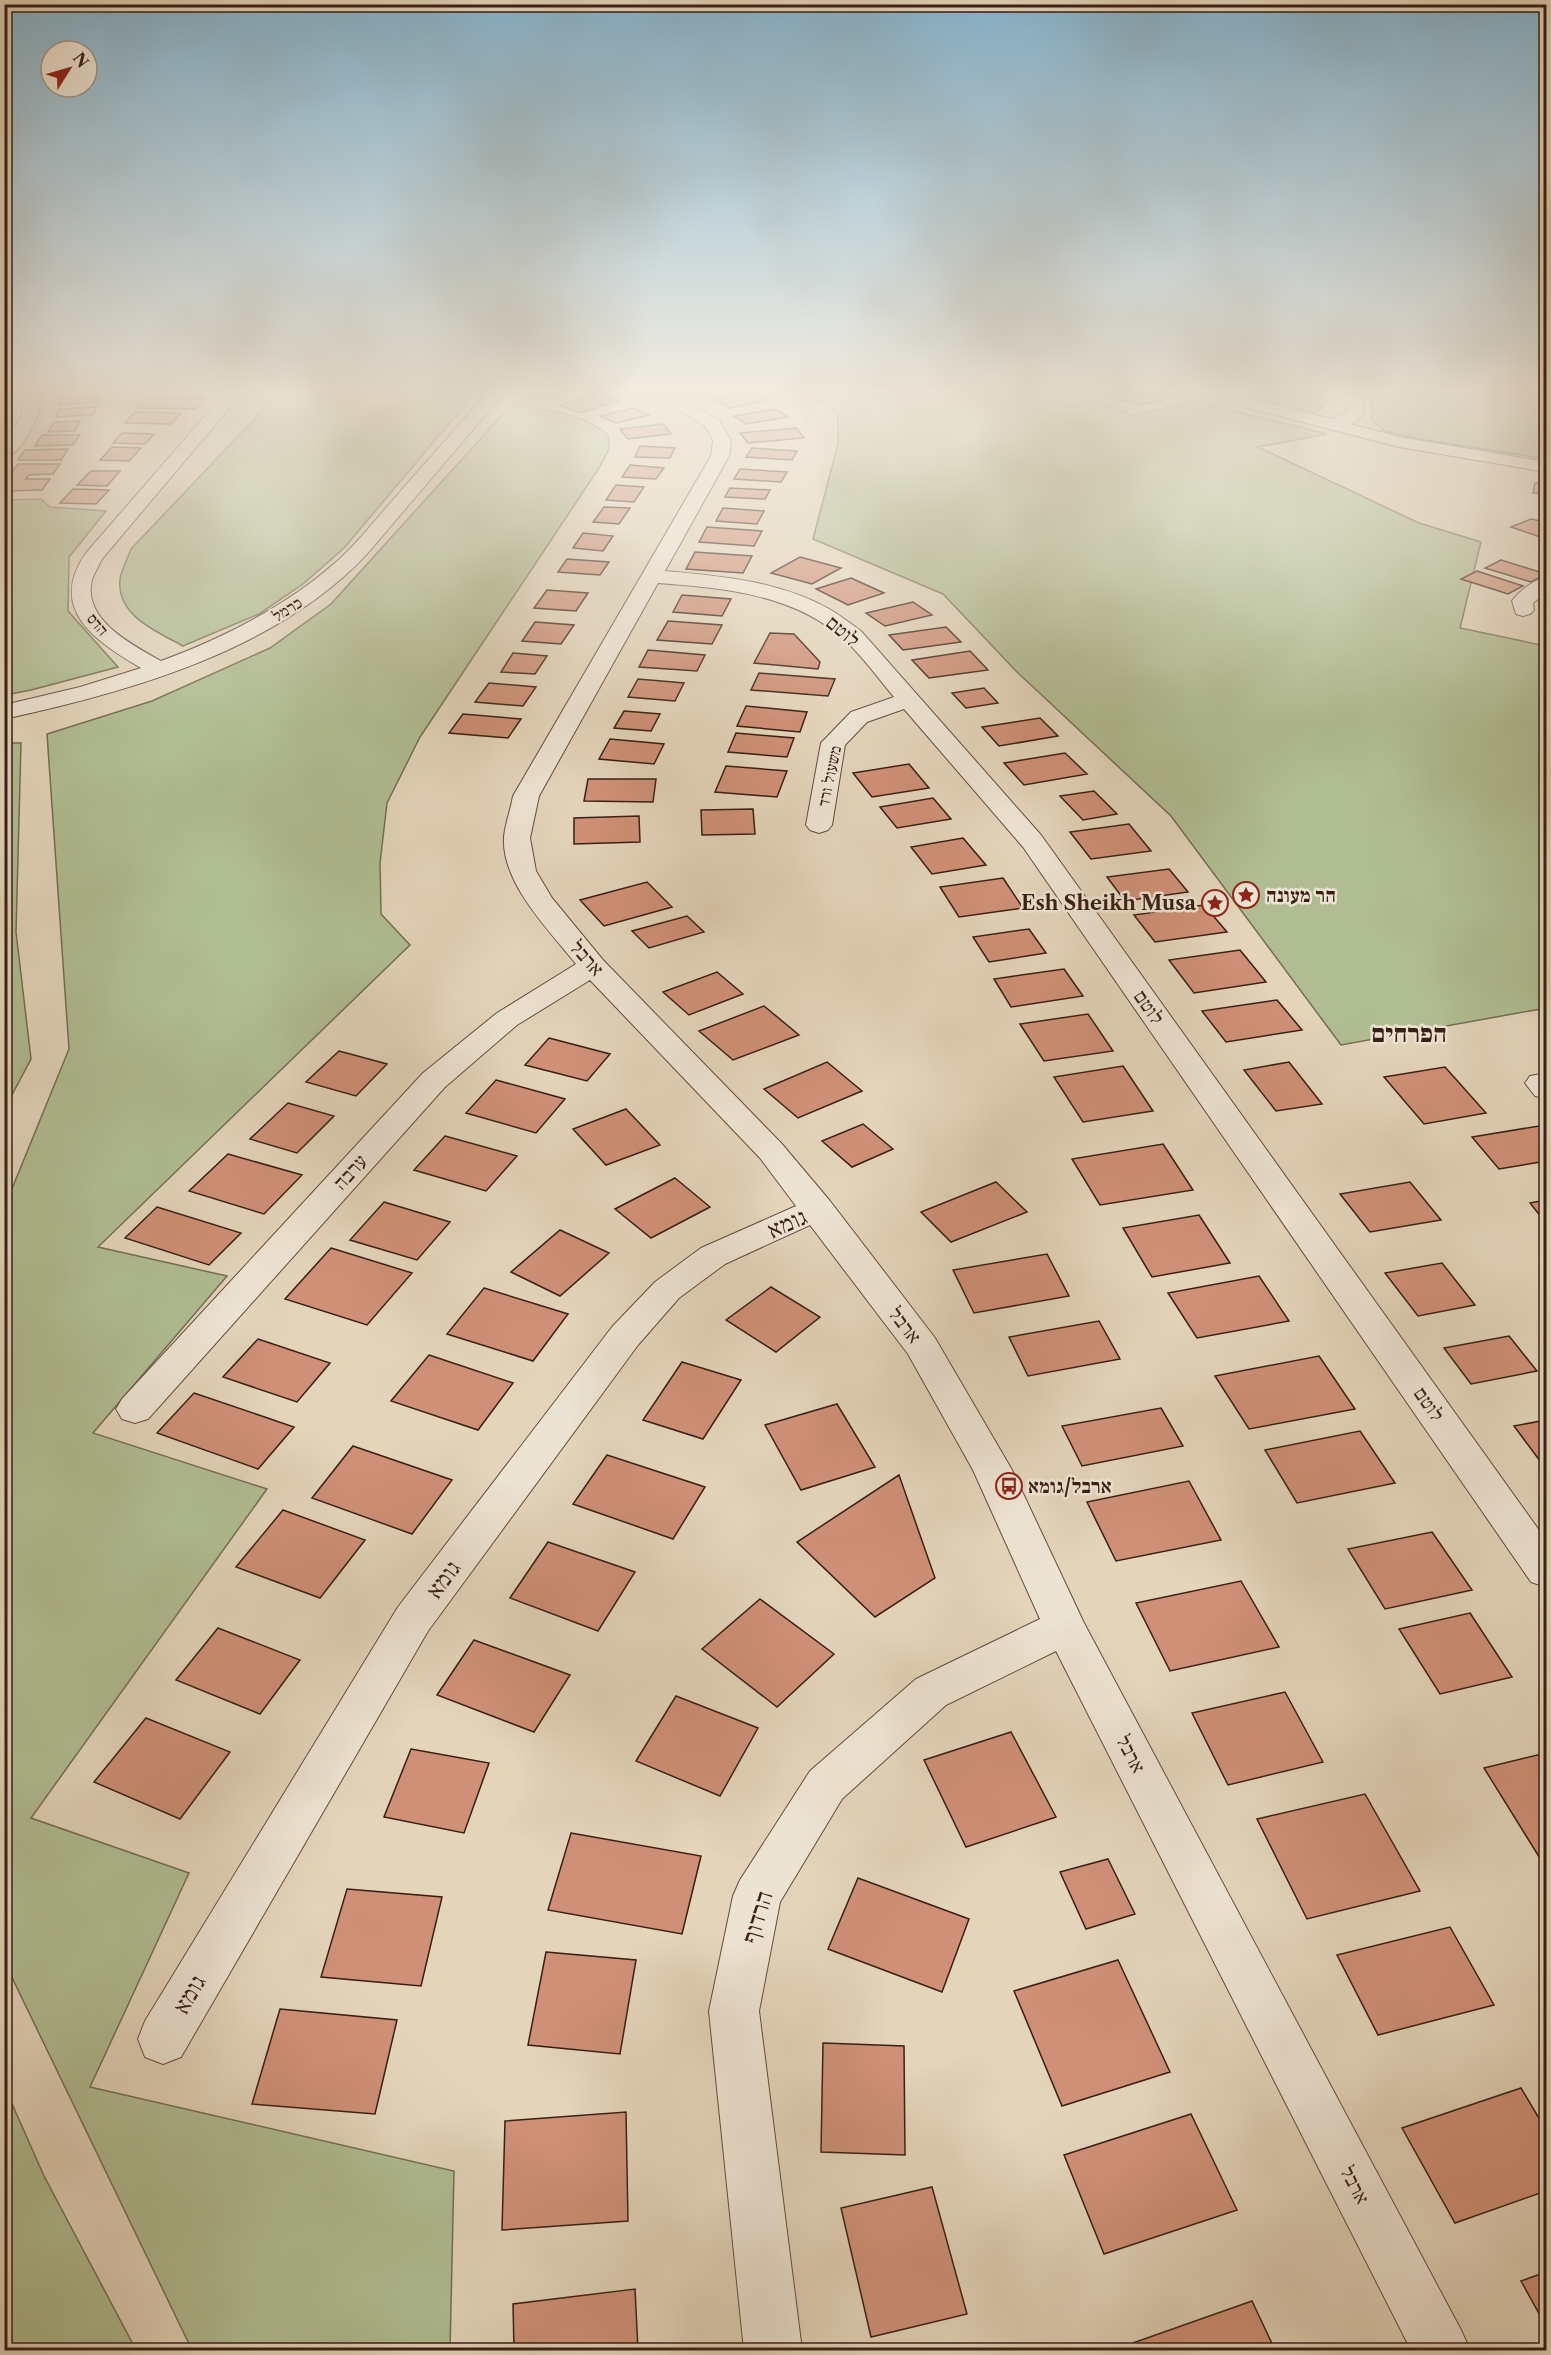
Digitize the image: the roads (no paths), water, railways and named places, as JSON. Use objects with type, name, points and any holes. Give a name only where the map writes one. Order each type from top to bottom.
[{"type":"street","name":"הדס","points":[[140,503],[93,557],[81,582],[84,608],[102,634],[157,668]]},
{"type":"street","name":"כרמל","points":[[4,712],[99,690],[250,630],[294,607],[337,573],[399,503]]},
{"type":"street","name":"ארבל","points":[[693,503],[526,796],[517,838],[523,871],[540,901],[593,966],[771,1150],[922,1347],[992,1470],[1065,1627],[1441,2350]]},
{"type":"street","name":"לוטם","points":[[651,576],[720,581],[783,596],[823,614],[853,636],[1032,841],[1546,1571]]},
{"type":"street","points":[[1523,610],[1521,601],[1546,583]]},
{"type":"street","name":"משעול ורד","points":[[819,825],[833,743],[859,717],[909,699]]},
{"type":"street","name":"ערבה","points":[[135,1409],[434,1080],[507,1019],[593,966]]},
{"type":"street","name":"גומא","points":[[163,2039],[413,1619],[625,1336],[667,1290],[713,1256],[818,1209]]},
{"type":"street","name":"הרדוף","points":[[773,2350],[734,2011],[758,1896],[826,1785],[931,1692],[1065,1627]]},
{"type":"place","name":"הר מעונה","points":[[1246,895]]},
{"type":"place","name":"Esh Sheikh Musa","points":[[1215,903]]},
{"type":"place","name":"ארבל/גומא","points":[[1009,1486]]},
{"type":"district","name":"הפרחים","points":[[1409,1033]]}]
